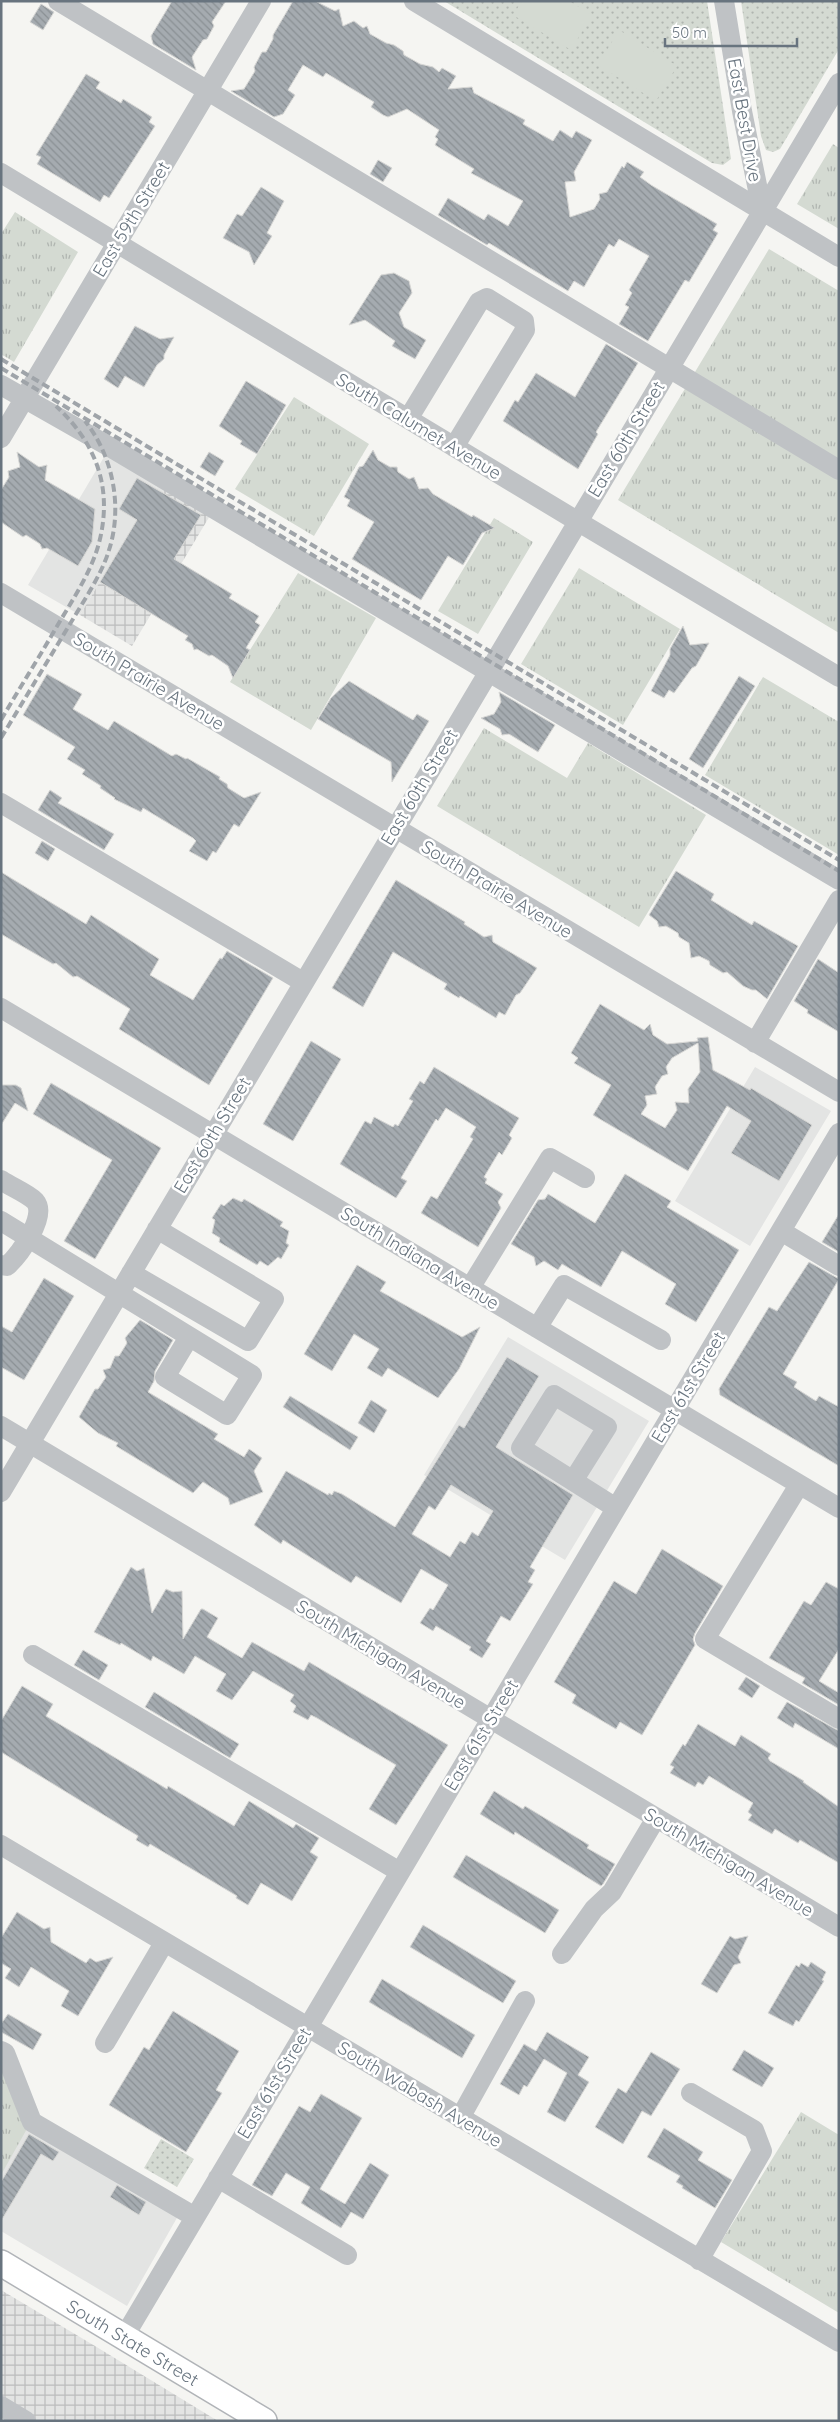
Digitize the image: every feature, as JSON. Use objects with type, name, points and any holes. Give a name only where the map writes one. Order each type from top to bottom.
[{"type":"main road","name":"South State Street","points":[[1,2263],[254,2418]]},
{"type":"street","points":[[58,1],[839,470]]},
{"type":"street","name":"East 59th Street","points":[[1,438],[261,1]]},
{"type":"street","points":[[414,1],[839,257]]},
{"type":"street","name":"East Best Drive","points":[[724,1],[742,111],[762,210]]},
{"type":"street","name":"East 60th Street","points":[[1,1492],[668,367],[839,84]]},
{"type":"street","name":"South Calumet Avenue","points":[[1,173],[839,677]]},
{"type":"street","points":[[408,419],[479,302],[487,298],[524,321],[525,330],[454,447]]},
{"type":"street","points":[[1,385],[839,880]]},
{"type":"street","name":"South Prairie Avenue","points":[[1,593],[839,1092]]},
{"type":"street","points":[[1,803],[303,982]]},
{"type":"street","points":[[755,1043],[839,900]]},
{"type":"street","name":"South Indiana Avenue","points":[[1,1008],[839,1508]]},
{"type":"street","name":"East 61st Street","points":[[124,2337],[839,1133]]},
{"type":"street","points":[[470,1288],[550,1158],[584,1178]]},
{"type":"street","points":[[1,1180],[34,1200],[39,1207],[39,1218],[15,1259],[7,1266],[1,1266]]},
{"type":"street","points":[[1,1222],[189,1337]]},
{"type":"street","points":[[131,1273],[248,1341],[274,1299],[157,1229]]},
{"type":"street","points":[[781,1231],[839,1266]]},
{"type":"street","points":[[537,1328],[564,1285],[661,1340]]},
{"type":"street","name":"South Michigan Avenue","points":[[1,1426],[839,1927]]},
{"type":"street","points":[[573,1481],[616,1508]]},
{"type":"street","points":[[799,1485],[705,1640],[839,1718]]},
{"type":"street","points":[[33,1655],[400,1872]]},
{"type":"street","points":[[562,1954],[594,1909],[612,1892],[656,1818]]},
{"type":"street","name":"South Wabash Avenue","points":[[1,1845],[839,2342]]},
{"type":"street","points":[[105,2043],[164,1942]]},
{"type":"street","points":[[460,2118],[525,2001]]},
{"type":"street","points":[[1,2051],[5,2053],[32,2122],[195,2217]]},
{"type":"street","points":[[691,2093],[754,2130],[762,2152],[699,2260]]},
{"type":"street","points":[[218,2178],[346,2255]]},
{"type":"street","points":[[1,2406],[26,2421]]},
{"type":"shaded area","points":[[110,447],[162,478],[80,615],[28,585]]},
{"type":"shaded area","points":[[162,478],[214,509],[132,646],[80,615]]},
{"type":"shaded area","points":[[755,1067],[831,1111],[750,1246],[675,1201]]},
{"type":"shaded area","points":[[508,1337],[649,1421],[565,1560],[424,1475]]},
{"type":"shaded area","points":[[1,2051],[32,2122],[182,2209],[127,2306],[1,2231]]},
{"type":"shaded area","points":[[1,2290],[95,2346],[218,2421],[1,2421]]},
{"type":"green space","points":[[444,1],[707,1],[731,159],[723,165],[712,163]]},
{"type":"green space","points":[[522,1],[569,1],[592,15],[571,50],[513,15]]},
{"type":"green space","points":[[741,1],[839,1],[839,49],[780,149],[773,152],[766,150],[761,136]]},
{"type":"green space","points":[[619,30],[677,66],[656,101],[598,65]]},
{"type":"green space","points":[[833,144],[839,148],[839,229],[797,204]]},
{"type":"green space","points":[[15,212],[78,252],[14,362],[1,354],[1,234]]},
{"type":"green space","points":[[769,249],[839,291],[839,633],[618,500]]},
{"type":"green space","points":[[294,397],[369,444],[314,536],[235,489]]},
{"type":"green space","points":[[494,518],[533,542],[478,634],[438,611]]},
{"type":"green space","points":[[579,568],[680,629],[623,725],[521,664]]},
{"type":"green space","points":[[298,573],[376,618],[311,730],[230,682]]},
{"type":"green space","points":[[763,677],[839,722],[839,855],[705,775]]},
{"type":"green space","points":[[484,728],[567,778],[588,743],[706,815],[639,927],[437,806]]},
{"type":"green space","points":[[1,2061],[28,2127],[1,2175]]},
{"type":"green space","points":[[801,2112],[839,2135],[839,2313],[721,2242]]},
{"type":"green space","points":[[161,2139],[194,2159],[177,2187],[144,2168]]},
{"type":"building","points":[[172,1],[226,1],[212,22],[214,26],[207,39],[203,40],[192,57],[196,70],[153,44],[151,36]]},
{"type":"building","points":[[293,1],[315,1],[335,11],[339,9],[343,26],[354,21],[363,28],[367,26],[370,34],[386,43],[394,45],[403,51],[404,55],[420,64],[433,67],[439,72],[442,68],[456,76],[448,89],[472,87],[474,93],[525,120],[523,124],[553,141],[560,130],[572,138],[576,131],[592,140],[574,172],[576,181],[565,182],[570,217],[594,209],[600,199],[599,194],[607,192],[622,166],[624,168],[627,162],[644,172],[640,177],[651,185],[717,224],[713,230],[718,233],[689,282],[685,280],[648,341],[619,324],[629,307],[625,305],[632,293],[629,290],[649,256],[619,239],[614,247],[609,244],[584,287],[574,281],[568,291],[489,243],[487,245],[438,215],[448,198],[484,220],[488,214],[508,226],[523,201],[471,173],[474,169],[435,145],[438,139],[435,137],[439,130],[407,109],[388,117],[383,115],[371,107],[374,102],[326,73],[323,77],[303,65],[288,90],[295,95],[283,114],[274,117],[231,91],[244,89],[255,71],[254,67],[262,52],[266,52],[273,39],[273,35]]},
{"type":"building","points":[[41,4],[54,12],[43,30],[30,22]]},
{"type":"building","points":[[86,74],[100,82],[96,88],[121,103],[123,99],[152,117],[149,122],[155,126],[109,198],[104,195],[100,202],[37,164],[41,157],[36,155]]},
{"type":"building","points":[[378,160],[392,168],[383,182],[370,174]]},
{"type":"building","points":[[261,187],[284,201],[267,233],[272,236],[254,265],[249,252],[223,238],[237,214],[242,216]]},
{"type":"building","points":[[394,273],[409,281],[412,293],[399,313],[404,327],[426,340],[415,359],[392,346],[395,341],[365,320],[349,325],[381,275]]},
{"type":"building","points":[[135,326],[160,339],[174,337],[164,355],[164,359],[157,365],[144,387],[125,376],[118,388],[104,379]]},
{"type":"building","points":[[606,344],[638,363],[596,432],[598,434],[578,469],[503,421],[515,400],[518,402],[536,373],[575,397]]},
{"type":"building","points":[[246,381],[286,405],[257,454],[240,444],[242,441],[219,426]]},
{"type":"building","points":[[373,450],[378,460],[390,467],[397,467],[398,472],[409,479],[414,477],[419,489],[428,488],[433,494],[495,528],[482,533],[463,565],[448,556],[421,600],[352,559],[374,522],[347,506],[350,500],[344,497],[359,467],[363,466]]},
{"type":"building","points":[[17,452],[39,467],[47,465],[45,480],[95,509],[92,542],[78,566],[47,548],[42,549],[40,544],[26,535],[23,537],[1,522],[1,490],[9,477],[8,471],[20,467]]},
{"type":"building","points":[[209,452],[224,461],[215,476],[200,467]]},
{"type":"building","points":[[137,478],[201,515],[174,559],[232,594],[229,598],[259,616],[255,622],[260,625],[246,648],[250,650],[233,678],[228,666],[212,655],[209,656],[197,649],[194,650],[192,644],[185,640],[188,636],[100,582],[137,520],[119,509]]},
{"type":"building","points":[[683,626],[690,645],[709,643],[696,666],[692,668],[674,693],[669,690],[664,698],[651,691],[670,655],[670,649]]},
{"type":"building","points":[[47,674],[82,694],[73,709],[108,730],[114,721],[172,756],[176,754],[187,758],[220,777],[219,779],[227,784],[228,788],[244,798],[261,792],[239,827],[234,824],[216,853],[213,851],[207,861],[189,851],[196,841],[193,838],[143,808],[141,812],[114,799],[100,788],[101,786],[82,774],[85,770],[67,759],[75,747],[23,715]]},
{"type":"building","points":[[739,676],[755,686],[703,768],[689,759]]},
{"type":"building","points":[[349,681],[413,720],[417,714],[429,721],[392,782],[391,762],[318,719],[331,698]]},
{"type":"building","points":[[499,692],[555,725],[538,752],[509,734],[502,735],[500,729],[481,718],[494,714],[501,702]]},
{"type":"building","points":[[50,790],[62,798],[58,803],[114,834],[104,850],[38,810]]},
{"type":"building","points":[[42,841],[55,849],[48,861],[35,853]]},
{"type":"building","points":[[676,871],[714,894],[711,900],[752,925],[754,921],[798,946],[767,999],[756,990],[743,986],[727,972],[723,973],[710,965],[709,961],[699,956],[691,958],[689,943],[679,937],[678,933],[666,926],[659,927],[657,921],[649,915]]},
{"type":"building","points":[[1,872],[86,924],[91,915],[159,959],[150,975],[193,1000],[220,958],[222,959],[227,951],[273,978],[209,1085],[119,1029],[130,1009],[77,976],[73,977],[56,963],[53,964],[1,934]]},
{"type":"building","points":[[396,880],[465,922],[464,924],[484,937],[492,935],[493,942],[537,968],[520,993],[516,995],[505,1015],[499,1012],[496,1018],[460,996],[459,998],[444,989],[447,984],[393,952],[363,1007],[332,988]]},
{"type":"building","points":[[818,959],[839,973],[839,1032],[807,1013],[808,1010],[794,1001]]},
{"type":"building","points":[[600,1004],[644,1030],[650,1024],[653,1035],[667,1044],[698,1041],[697,1038],[708,1037],[713,1070],[750,1090],[751,1088],[812,1125],[779,1181],[731,1153],[751,1121],[727,1106],[688,1171],[593,1115],[611,1085],[574,1063],[578,1058],[571,1053]],"holes":[[[698,1043],[700,1072],[688,1089],[689,1103],[675,1102],[677,1110],[665,1128],[641,1114],[647,1105],[645,1096],[657,1094],[655,1087],[662,1076],[668,1074],[666,1067],[672,1058]]]},
{"type":"building","points":[[311,1041],[341,1059],[293,1141],[263,1124]]},
{"type":"building","points":[[434,1067],[519,1118],[509,1135],[512,1138],[502,1155],[499,1152],[484,1177],[487,1179],[485,1183],[503,1194],[498,1202],[501,1208],[478,1247],[421,1213],[431,1196],[437,1199],[473,1139],[470,1137],[476,1127],[446,1108],[438,1121],[436,1119],[401,1178],[407,1181],[396,1198],[340,1164],[365,1121],[371,1124],[374,1117],[393,1127],[395,1124],[398,1126],[413,1101],[409,1099],[420,1081],[424,1084]]},
{"type":"building","points":[[51,1083],[161,1148],[95,1259],[64,1241],[112,1160],[33,1114]]},
{"type":"building","points":[[1,1085],[16,1085],[21,1088],[28,1111],[15,1103],[1,1125]]},
{"type":"building","points":[[625,1174],[671,1201],[667,1207],[739,1250],[696,1322],[665,1304],[676,1284],[622,1251],[601,1287],[562,1264],[558,1270],[544,1261],[536,1266],[534,1257],[511,1244],[538,1200],[545,1199],[548,1194],[595,1223]]},
{"type":"building","points":[[233,1198],[242,1202],[244,1199],[283,1222],[280,1226],[289,1231],[286,1243],[289,1245],[281,1259],[278,1257],[268,1266],[260,1261],[257,1265],[219,1242],[220,1238],[212,1233],[215,1220],[212,1218],[221,1204],[224,1206]]},
{"type":"building","points":[[839,1214],[839,1252],[822,1242]]},
{"type":"building","points":[[809,1262],[839,1279],[783,1374],[797,1382],[794,1387],[816,1401],[819,1396],[839,1407],[839,1466],[720,1395],[719,1389],[769,1307],[777,1311]]},
{"type":"building","points":[[357,1265],[386,1282],[380,1291],[462,1337],[480,1327],[459,1369],[438,1398],[388,1368],[382,1377],[367,1368],[379,1349],[354,1334],[332,1371],[304,1354]]},
{"type":"building","points":[[44,1278],[74,1296],[24,1380],[1,1367],[1,1326],[12,1332]]},
{"type":"building","points":[[140,1320],[173,1340],[155,1371],[154,1381],[148,1392],[218,1434],[214,1439],[244,1457],[249,1449],[262,1458],[254,1471],[263,1492],[230,1505],[228,1498],[203,1482],[193,1493],[116,1446],[118,1443],[98,1433],[79,1417],[95,1389],[98,1389],[106,1377],[103,1370],[110,1368],[115,1356],[119,1356],[127,1343],[125,1338]]},
{"type":"building","points":[[507,1357],[539,1376],[496,1447],[573,1495],[530,1567],[535,1570],[528,1582],[533,1584],[510,1621],[501,1616],[486,1641],[491,1644],[482,1658],[469,1650],[471,1647],[436,1626],[433,1631],[420,1623],[430,1608],[433,1610],[448,1585],[421,1569],[401,1603],[356,1576],[351,1583],[283,1540],[281,1544],[254,1525],[286,1471],[328,1495],[329,1493],[332,1495],[334,1491],[342,1494],[395,1527],[459,1425],[464,1428]],"holes":[[[451,1485],[493,1511],[478,1536],[472,1532],[465,1544],[460,1541],[450,1557],[412,1534],[429,1506],[435,1510]]]},
{"type":"building","points":[[290,1396],[358,1437],[350,1450],[283,1407]]},
{"type":"building","points":[[371,1400],[387,1410],[374,1433],[358,1423]]},
{"type":"building","points":[[662,1549],[723,1586],[695,1633],[693,1639],[695,1645],[642,1735],[620,1722],[616,1729],[572,1703],[576,1695],[554,1682],[614,1581],[636,1594]]},
{"type":"building","points":[[131,1567],[137,1571],[144,1568],[152,1613],[166,1589],[173,1592],[182,1591],[183,1639],[201,1609],[203,1609],[218,1618],[207,1637],[242,1658],[252,1642],[304,1671],[309,1662],[448,1745],[396,1825],[369,1809],[396,1765],[317,1718],[311,1715],[308,1720],[293,1712],[296,1706],[290,1701],[294,1695],[253,1671],[232,1700],[216,1691],[226,1674],[195,1656],[184,1674],[153,1656],[151,1661],[121,1643],[120,1645],[94,1632]]},
{"type":"building","points":[[826,1582],[839,1589],[839,1649],[819,1681],[839,1693],[839,1705],[802,1683],[805,1678],[769,1658],[804,1601],[811,1605]]},
{"type":"building","points":[[83,1650],[108,1665],[99,1680],[74,1665]]},
{"type":"building","points":[[746,1677],[760,1686],[752,1698],[738,1689]]},
{"type":"building","points":[[22,1686],[53,1704],[46,1716],[167,1789],[168,1786],[234,1826],[249,1801],[293,1828],[296,1824],[319,1838],[310,1852],[318,1857],[292,1901],[261,1883],[248,1905],[236,1898],[237,1896],[150,1844],[148,1847],[136,1840],[138,1836],[1,1752],[1,1721]]},
{"type":"building","points":[[154,1692],[239,1744],[230,1758],[145,1707]]},
{"type":"building","points":[[787,1702],[839,1731],[839,1749],[795,1723],[793,1728],[777,1718]]},
{"type":"building","points":[[698,1724],[735,1746],[741,1735],[771,1754],[768,1758],[770,1761],[804,1781],[839,1807],[839,1863],[800,1840],[798,1843],[775,1829],[772,1834],[748,1820],[752,1815],[748,1812],[753,1803],[709,1776],[703,1785],[698,1782],[695,1787],[670,1773],[674,1767],[670,1765],[683,1744],[685,1746]]},
{"type":"building","points":[[494,1791],[523,1809],[525,1806],[589,1845],[587,1848],[615,1864],[603,1884],[601,1886],[515,1832],[514,1835],[480,1814]]},
{"type":"building","points":[[466,1855],[559,1910],[545,1933],[453,1877]]},
{"type":"building","points":[[17,1912],[44,1929],[50,1927],[51,1942],[86,1963],[90,1958],[96,1962],[113,1957],[78,2016],[61,2006],[69,1991],[31,1967],[19,1987],[5,1978],[11,1969],[1,1963],[1,1938]]},
{"type":"building","points":[[423,1925],[516,1981],[503,2003],[410,1947]]},
{"type":"building","points":[[730,1936],[735,1939],[748,1936],[738,1957],[741,1963],[734,1965],[717,1993],[701,1984]]},
{"type":"building","points":[[811,1962],[826,1972],[822,1980],[824,1981],[799,2022],[796,2020],[793,2026],[768,2013],[796,1965],[799,1967],[801,1963],[808,1967]]},
{"type":"building","points":[[382,1979],[475,2035],[462,2058],[369,2002]]},
{"type":"building","points":[[173,2011],[239,2051],[216,2090],[222,2093],[186,2152],[109,2105],[144,2047],[149,2050]]},
{"type":"building","points":[[8,2014],[42,2034],[33,2050],[1,2032],[1,2024]]},
{"type":"building","points":[[547,2032],[589,2057],[578,2075],[589,2082],[565,2122],[547,2112],[567,2073],[544,2059],[527,2087],[524,2085],[519,2095],[500,2084],[524,2044],[536,2051]]},
{"type":"building","points":[[744,2050],[774,2068],[762,2087],[732,2070]]},
{"type":"building","points":[[651,2052],[680,2069],[651,2116],[642,2111],[623,2144],[595,2127],[618,2088],[626,2093]]},
{"type":"building","points":[[321,2094],[362,2118],[320,2189],[345,2204],[370,2163],[389,2175],[363,2219],[351,2212],[341,2228],[301,2203],[310,2187],[286,2173],[272,2196],[252,2185],[299,2106],[310,2112]]},
{"type":"building","points":[[664,2128],[703,2152],[698,2160],[732,2180],[715,2208],[682,2188],[683,2186],[676,2182],[680,2176],[647,2157]]},
{"type":"building","points":[[29,2134],[59,2152],[53,2161],[41,2154],[1,2221],[1,2182]]},
{"type":"building","points":[[117,2185],[146,2202],[139,2215],[110,2197]]},
{"type":"railway","points":[[1,359],[839,860]]},
{"type":"railway","points":[[1,368],[839,871]]},
{"type":"railway","points":[[1,720],[86,576],[99,543],[103,523],[104,504],[98,468],[82,436],[56,406]]},
{"type":"railway","points":[[1,738],[92,588],[109,550],[115,517],[113,483],[103,450],[85,421]]}]
